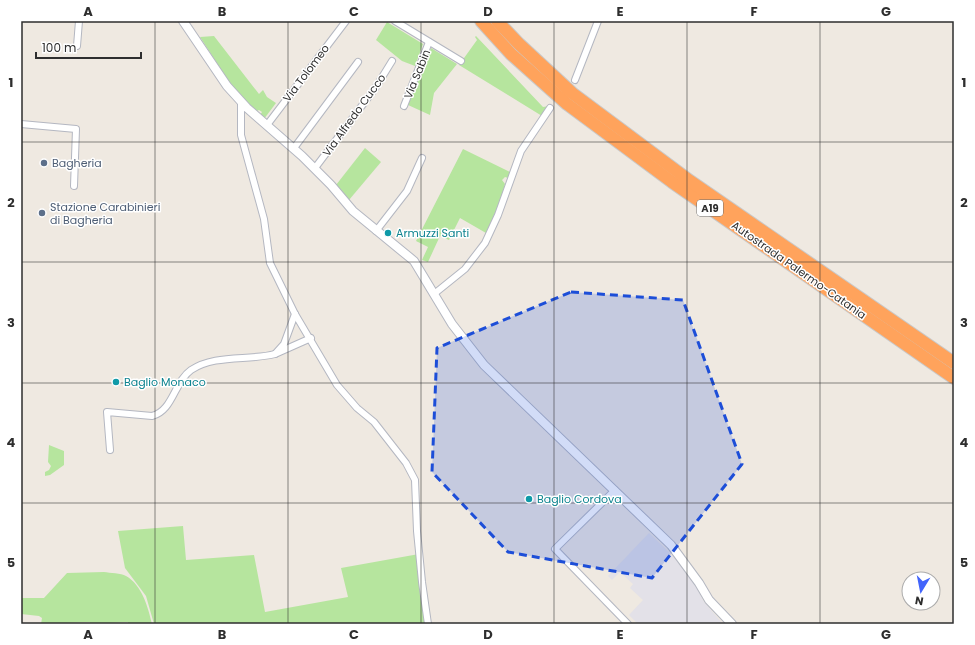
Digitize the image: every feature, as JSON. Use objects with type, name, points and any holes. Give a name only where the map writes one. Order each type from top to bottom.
[{"type":"highway","name":"Autostrada Palermo-Catania","points":[[481,21],[511,54],[573,108],[672,182],[954,378]]},
{"type":"highway","name":"Autostrada Palermo-Catania","points":[[497,21],[572,93],[690,181],[954,363]]},
{"type":"street","points":[[77,46],[79,21]]},
{"type":"street","points":[[183,21],[227,86],[240,101],[315,168],[353,211],[414,261],[452,324],[484,365],[671,545],[699,583],[709,600],[732,624]]},
{"type":"street","name":"Via Tolomeo","points":[[267,125],[346,21]]},
{"type":"street","points":[[395,21],[461,61]]},
{"type":"street","points":[[575,80],[598,21]]},
{"type":"street","name":"Via Sabin","points":[[404,106],[429,42]]},
{"type":"street","name":"Via Alfredo Cucco","points":[[315,168],[376,86],[392,61]]},
{"type":"street","points":[[294,148],[358,62]]},
{"type":"street","points":[[240,101],[241,135],[264,219],[270,262],[295,314],[311,338],[337,385],[357,408],[374,422],[406,463],[416,480],[417,531],[428,624]]},
{"type":"street","points":[[434,294],[465,268],[485,243],[498,215],[521,151],[550,108]]},
{"type":"street","points":[[21,124],[76,129],[74,186]]},
{"type":"street","points":[[376,231],[407,191],[422,158]]},
{"type":"street","points":[[275,354],[286,340],[295,314]]},
{"type":"street","points":[[110,450],[107,412],[152,416],[158,414],[164,410],[178,386],[190,371],[206,363],[263,357],[296,346],[311,338]]},
{"type":"street","points":[[286,340],[286,343],[289,346],[296,346]]},
{"type":"street","points":[[615,490],[555,549],[628,624]]},
{"type":"highlighted area","points":[[571,292],[683,300],[742,464],[652,578],[508,552],[432,472],[437,348]]},
{"type":"shaded area","points":[[649,533],[674,557],[695,585],[704,602],[723,624],[638,624],[629,615],[643,600],[630,588],[633,584],[620,572],[612,580],[608,576]]},
{"type":"green space","points":[[387,22],[423,44],[415,66],[402,61],[376,40]]},
{"type":"green space","points":[[214,36],[259,94],[263,90],[267,97],[276,103],[264,119],[260,115],[262,112],[259,110],[257,111],[237,94],[200,37]]},
{"type":"green space","points":[[476,36],[543,107],[549,106],[542,116],[459,65],[477,40],[475,37]]},
{"type":"green space","points":[[431,48],[457,64],[434,93],[430,115],[408,105]]},
{"type":"green space","points":[[365,148],[381,162],[349,200],[336,185]]},
{"type":"green space","points":[[463,149],[510,172],[508,178],[505,177],[502,180],[505,184],[500,202],[486,233],[460,218],[449,240],[440,236],[428,262],[422,260],[428,247],[416,241]]},
{"type":"green space","points":[[49,445],[64,451],[64,465],[50,475],[45,476],[45,472],[49,470],[51,466],[48,462]]},
{"type":"green space","points":[[183,526],[186,560],[254,555],[265,612],[348,597],[341,568],[419,554],[428,624],[154,624],[146,596],[125,568],[118,531]]},
{"type":"green space","points":[[104,572],[124,575],[132,580],[144,597],[152,624],[128,624],[128,622],[90,624],[90,622],[41,624],[42,618],[39,616],[21,614],[21,598],[44,598],[67,573]]},
{"type":"place","name":"Bagheria","points":[[44,163]]},
{"type":"place","name":"Stazione Carabinieri di Bagheria","points":[[42,213]]},
{"type":"place","name":"Armuzzi Santi","points":[[388,233]]},
{"type":"place","name":"Baglio Monaco","points":[[116,382]]},
{"type":"place","name":"Baglio Cordova","points":[[529,499]]}]
